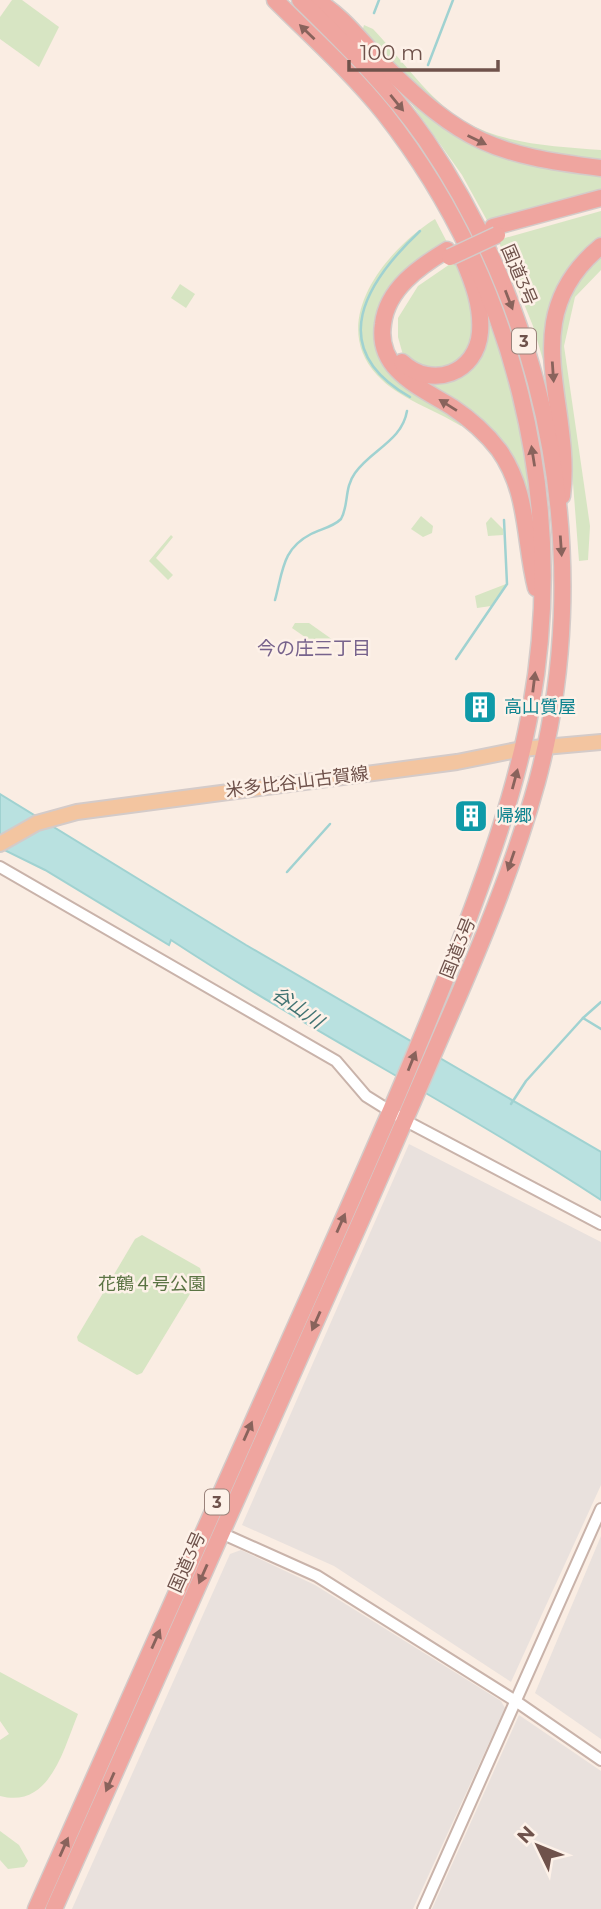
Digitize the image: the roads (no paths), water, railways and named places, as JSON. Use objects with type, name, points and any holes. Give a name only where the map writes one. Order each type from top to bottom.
[{"type":"highway","name":"3","points":[[275,0],[340,63],[385,116],[420,166]]},
{"type":"highway","name":"国道3号","points":[[36,1909],[392,1111],[405,1099],[440,1039],[484,937],[536,785],[561,639],[562,561],[550,445],[533,371],[509,299],[484,241],[424,137],[354,53],[300,0]]},
{"type":"highway","points":[[315,0],[347,26],[429,108],[459,131],[496,148],[521,155],[601,168]]},
{"type":"highway","name":"国道3号","points":[[54,1909],[406,1121],[405,1099],[426,1027],[497,841],[532,706],[543,614],[538,490],[514,372],[480,273],[457,226],[420,166]]},
{"type":"highway","points":[[420,166],[464,261],[480,312],[478,344],[470,360],[456,372],[428,376],[410,369],[396,354],[391,325],[409,289],[448,253]]},
{"type":"highway","points":[[543,614],[532,572],[522,502],[507,463],[471,421],[399,372],[384,349],[382,327],[391,300],[415,271],[495,231],[601,198]]},
{"type":"highway","points":[[495,231],[601,206]]},
{"type":"highway","points":[[559,519],[565,473],[552,374],[553,322],[570,278],[601,246]]},
{"type":"main road","name":"米多比谷山古賀線","points":[[0,844],[52,818],[117,806],[457,762],[522,749],[601,742]]},
{"type":"street","points":[[0,867],[335,1061],[366,1096],[406,1121],[601,1224]]},
{"type":"street","points":[[423,1909],[601,1509]]},
{"type":"street","points":[[221,1533],[317,1576],[517,1702],[601,1760]]},
{"type":"water","name":"谷山川","points":[[0,794],[246,945],[601,1152],[601,1200],[171,940],[169,945],[45,870],[0,848]]},
{"type":"waterway","points":[[374,13],[379,0]]},
{"type":"waterway","points":[[428,65],[453,0]]},
{"type":"waterway","points":[[410,397],[384,378],[368,358],[361,336],[363,315],[370,293],[384,272],[420,231]]},
{"type":"waterway","points":[[275,600],[289,554],[301,540],[341,519],[349,485],[355,473],[393,438],[407,411]]},
{"type":"waterway","points":[[456,659],[507,584],[504,520]]},
{"type":"waterway","points":[[287,872],[330,824]]},
{"type":"waterway","points":[[583,1018],[601,1002]]},
{"type":"waterway","points":[[511,1104],[526,1081],[583,1018],[601,1029]]},
{"type":"place","name":"高山質屋","points":[[480,707]]},
{"type":"place","name":"帰郷","points":[[471,816]]},
{"type":"district","name":"今の庄三丁目","points":[[314,648]]},
{"type":"park label","name":"花鶴４号公園","points":[[152,1284]]}]
